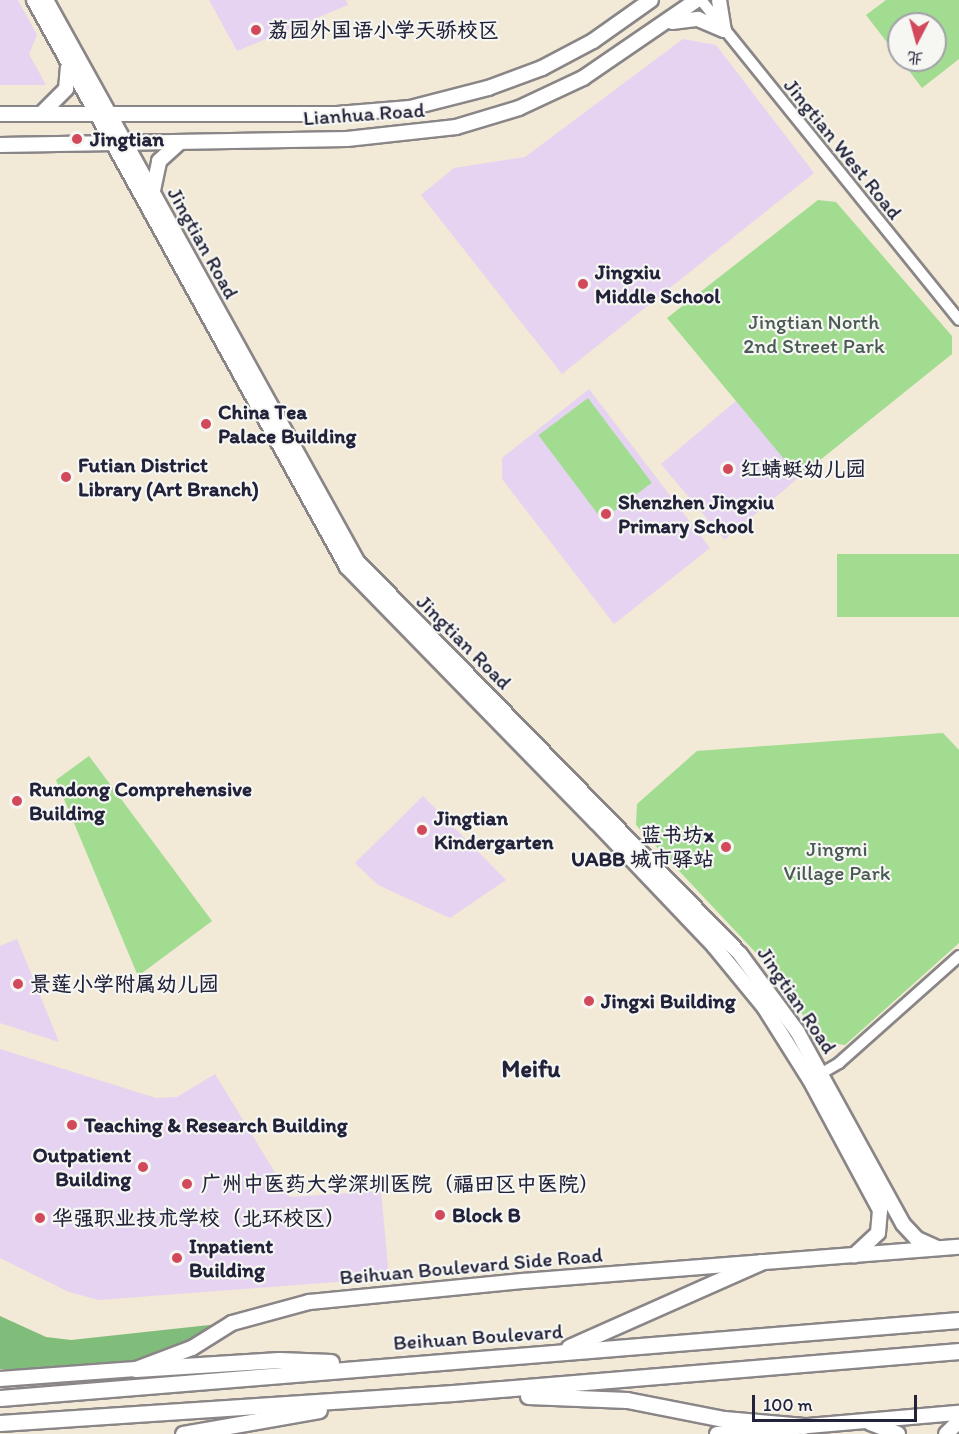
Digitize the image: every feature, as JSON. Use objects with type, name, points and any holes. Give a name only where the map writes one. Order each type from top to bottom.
[{"type":"highway","points":[[558,1352],[761,1262]]},
{"type":"highway","name":"Beihuan Boulevard","points":[[0,1398],[369,1366],[959,1320]]},
{"type":"highway","points":[[0,1423],[453,1394],[959,1352]]},
{"type":"highway","points":[[136,1369],[279,1360],[369,1366]]},
{"type":"highway","points":[[453,1394],[601,1398],[724,1419],[804,1426]]},
{"type":"highway","points":[[183,1434],[385,1398]]},
{"type":"main road","name":"Jingtian Road","points":[[34,0],[67,63],[118,142],[347,567],[714,946],[764,1007],[816,1077],[903,1224],[917,1239],[938,1248]]},
{"type":"main road","name":"Jingtian Road","points":[[46,0],[101,113]]},
{"type":"main road","name":"Lianhua Road","points":[[0,114],[355,114],[430,104],[505,83],[550,64],[609,31],[651,0]]},
{"type":"main road","name":"Lianhua Road","points":[[0,145],[364,139],[456,127],[519,108],[563,88],[699,0]]},
{"type":"main road","points":[[662,26],[693,19],[724,30],[719,0]]},
{"type":"main road","points":[[42,113],[66,89],[67,63]]},
{"type":"main road","points":[[152,195],[159,161],[168,149],[183,141]]},
{"type":"main road","name":"Jingtian Road","points":[[118,142],[152,195],[357,561],[740,954],[784,1011],[880,1210],[878,1233],[854,1255]]},
{"type":"main road","name":"Beihuan Boulevard Side Road","points":[[5,1378],[136,1369],[192,1348],[232,1323],[309,1302],[959,1247]]},
{"type":"main road","points":[[717,1434],[959,1413]]},
{"type":"main road","points":[[860,1421],[898,1434]]},
{"type":"main road","points":[[946,1434],[959,1421]]},
{"type":"street","name":"Jingtian West Road","points":[[699,0],[959,320]]},
{"type":"street","points":[[816,1077],[846,1057],[959,956]]},
{"type":"shaded area","points":[[0,0],[18,0],[37,35],[29,54],[46,85],[0,85]]},
{"type":"shaded area","name":"荔园外国语小学天骄校区","points":[[209,0],[346,0],[348,5],[237,51]]},
{"type":"shaded area","name":"Jingxiu Middle School","points":[[683,39],[716,45],[814,173],[562,374],[421,195],[454,168],[525,157]]},
{"type":"shaded area","name":"Shenzhen Jingxiu Primary School","points":[[589,389],[710,548],[614,624],[502,479],[502,458]]},
{"type":"shaded area","name":"红蜻蜓幼儿园","points":[[736,401],[800,477],[725,540],[661,464]]},
{"type":"shaded area","name":"Jingtian Kindergarten","points":[[423,796],[506,880],[450,918],[378,885],[355,863]]},
{"type":"shaded area","name":"景莲小学附属幼儿园","points":[[17,939],[59,1042],[0,1023],[0,946]]},
{"type":"shaded area","name":"广州中医药大学深圳医院（福田区中医院）","points":[[0,1049],[156,1098],[177,1097],[215,1074],[290,1197],[381,1191],[389,1278],[99,1300],[69,1292],[0,1258]]},
{"type":"green space","points":[[886,0],[959,0],[959,59],[947,68],[947,12],[887,12],[887,42],[866,15]]},
{"type":"green space","points":[[910,72],[942,72],[922,88]]},
{"type":"green space","name":"Jingtian North 2nd Street Park","points":[[818,200],[836,202],[952,336],[952,354],[799,477],[667,318]]},
{"type":"green space","points":[[588,398],[652,483],[602,520],[538,435]]},
{"type":"green space","points":[[837,554],[959,554],[959,617],[837,617]]},
{"type":"green space","name":"Jingmi Village Park","points":[[943,733],[959,750],[959,943],[845,1045],[817,1041],[793,997],[758,955],[636,825],[637,804],[697,751]]},
{"type":"green space","points":[[89,756],[212,921],[138,976],[56,780]]},
{"type":"green space","points":[[0,1316],[46,1337],[71,1340],[228,1323],[134,1363],[23,1370],[0,1369]]},
{"type":"place","name":"荔园外国语小学天骄校区","points":[[256,30]]},
{"type":"place","name":"Jingtian","points":[[77,139]]},
{"type":"place","name":"Jingxiu Middle School","points":[[583,284]]},
{"type":"place","name":"China Tea Palace Building","points":[[206,424]]},
{"type":"place","name":"红蜻蜓幼儿园","points":[[728,469]]},
{"type":"place","name":"Futian District Library (Art Branch)","points":[[66,477]]},
{"type":"place","name":"Shenzhen Jingxiu Primary School","points":[[606,514]]},
{"type":"place","name":"Rundong Comprehensive Building","points":[[17,801]]},
{"type":"place","name":"Jingtian Kindergarten","points":[[422,830]]},
{"type":"place","name":"蓝书坊x UABB 城市驿站","points":[[726,847]]},
{"type":"place","name":"景莲小学附属幼儿园","points":[[18,984]]},
{"type":"place","name":"Jingxi Building","points":[[589,1001]]},
{"type":"place","name":"Teaching & Research Building","points":[[72,1125]]},
{"type":"place","name":"Outpatient Building","points":[[143,1167]]},
{"type":"place","name":"广州中医药大学深圳医院（福田区中医院）","points":[[187,1184]]},
{"type":"place","name":"Block B","points":[[440,1215]]},
{"type":"place","name":"华强职业技术学校（北环校区）","points":[[40,1218]]},
{"type":"place","name":"Inpatient Building","points":[[177,1258]]},
{"type":"district","name":"Meifu","points":[[531,1069]]}]
